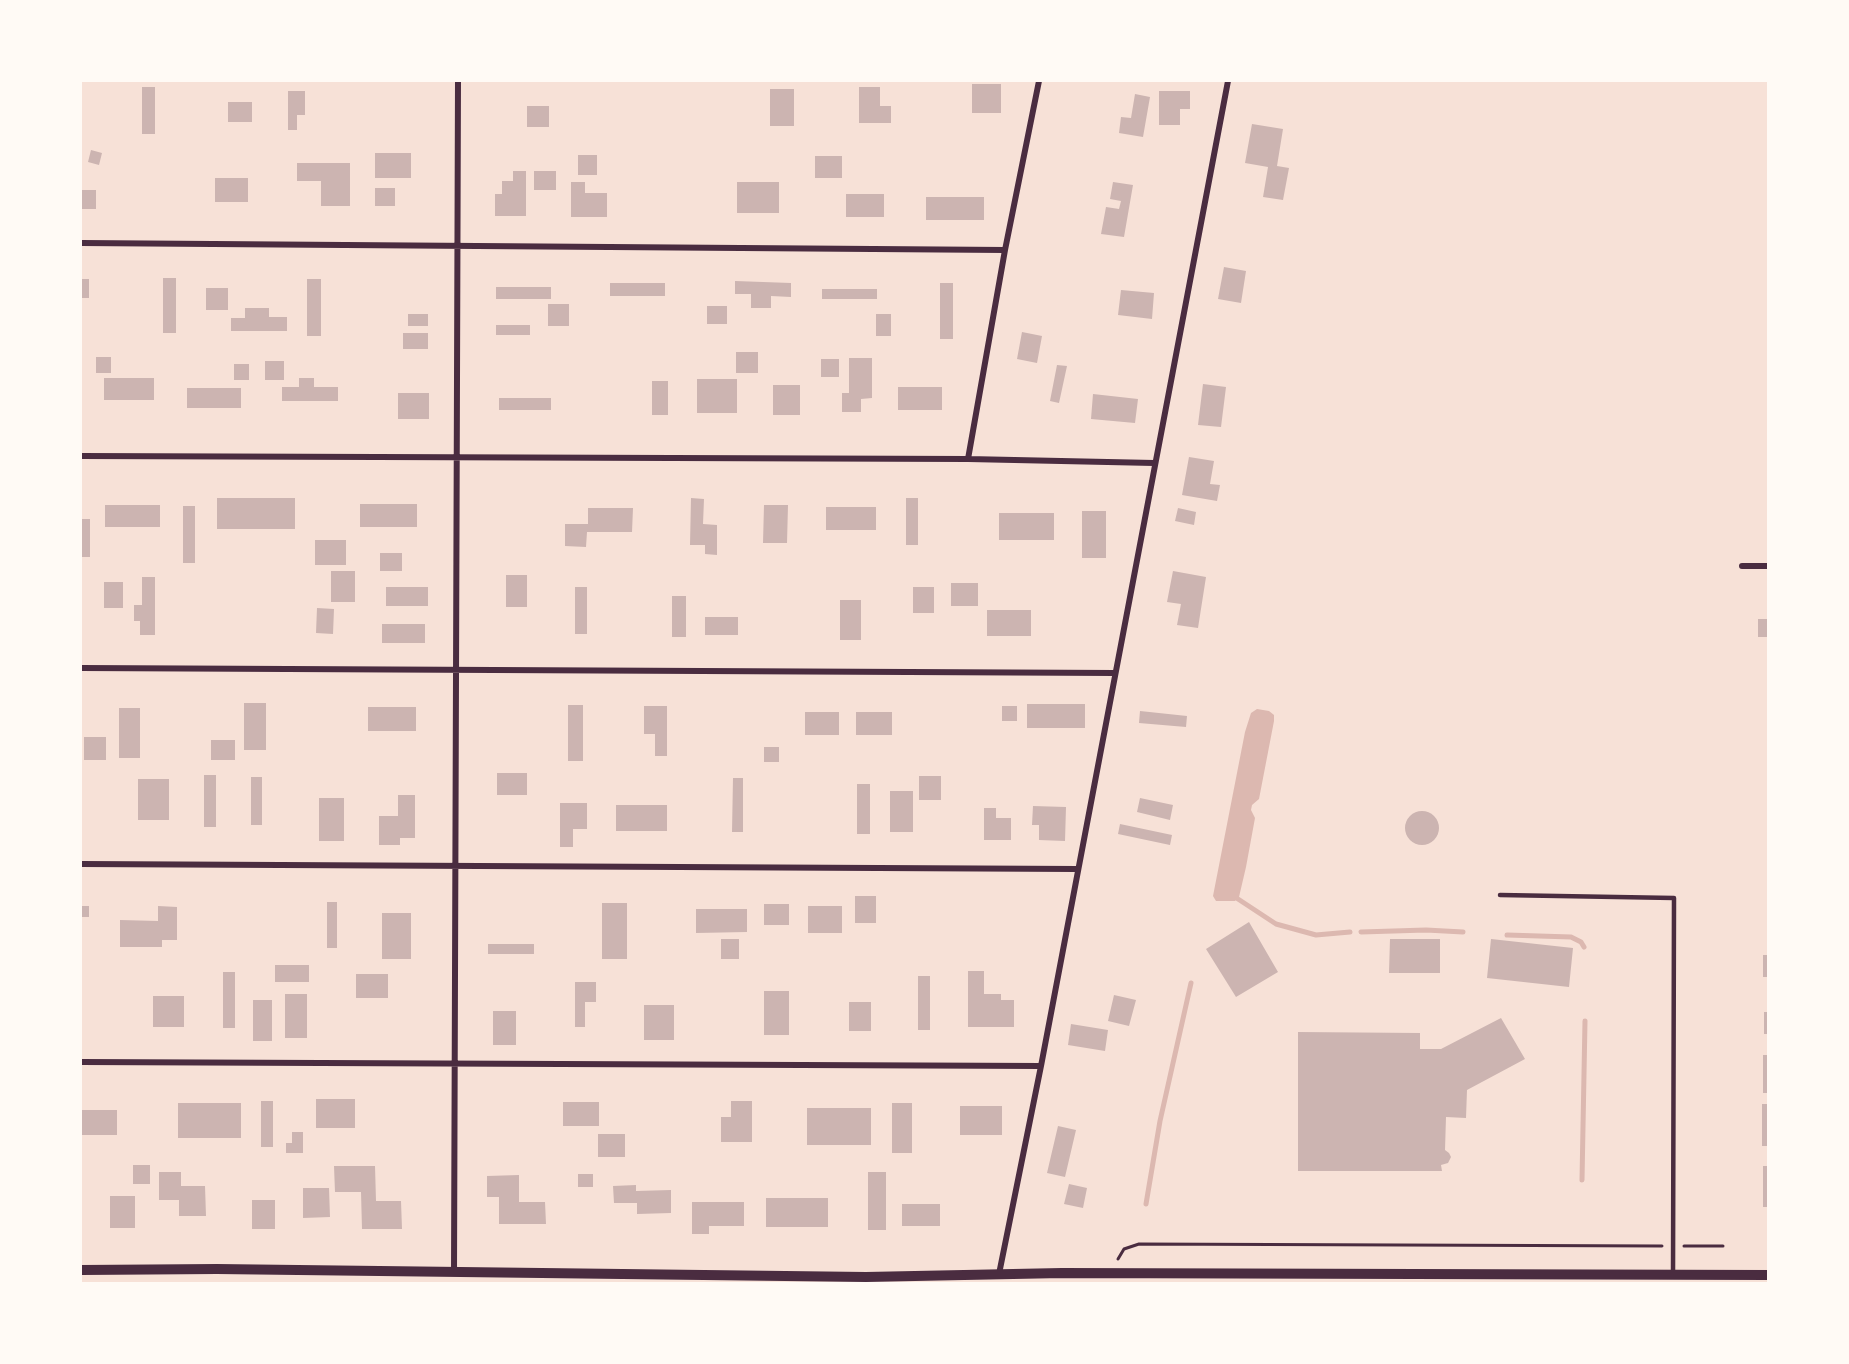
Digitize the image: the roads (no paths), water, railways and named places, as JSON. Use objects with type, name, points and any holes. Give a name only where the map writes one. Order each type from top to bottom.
[{"type":"street","points":[[454,1272],[458,81]]},
{"type":"street","points":[[968,459],[1005,250],[1039,81]]},
{"type":"street","points":[[999,1274],[1041,1066],[1228,81]]},
{"type":"street","points":[[81,243],[1005,250]]},
{"type":"street","points":[[81,456],[968,459],[1154,463]]},
{"type":"street","points":[[1742,566],[1768,566]]},
{"type":"street","points":[[81,668],[1115,673]]},
{"type":"street","points":[[81,864],[1077,869]]},
{"type":"street","points":[[81,1062],[1041,1066]]},
{"type":"street","points":[[81,1270],[454,1272],[705,1279],[999,1274],[1768,1275]]},
{"type":"lane","points":[[1500,895],[1674,898],[1673,1275]]},
{"type":"waterway","points":[[1238,899],[1276,924],[1316,935],[1350,932]]},
{"type":"waterway","points":[[1361,932],[1426,930],[1463,932]]},
{"type":"waterway","points":[[1507,935],[1571,937],[1581,942],[1584,947]]},
{"type":"waterway","points":[[1146,1204],[1160,1121],[1191,983]]},
{"type":"waterway","points":[[1582,1180],[1585,1021]]}]
